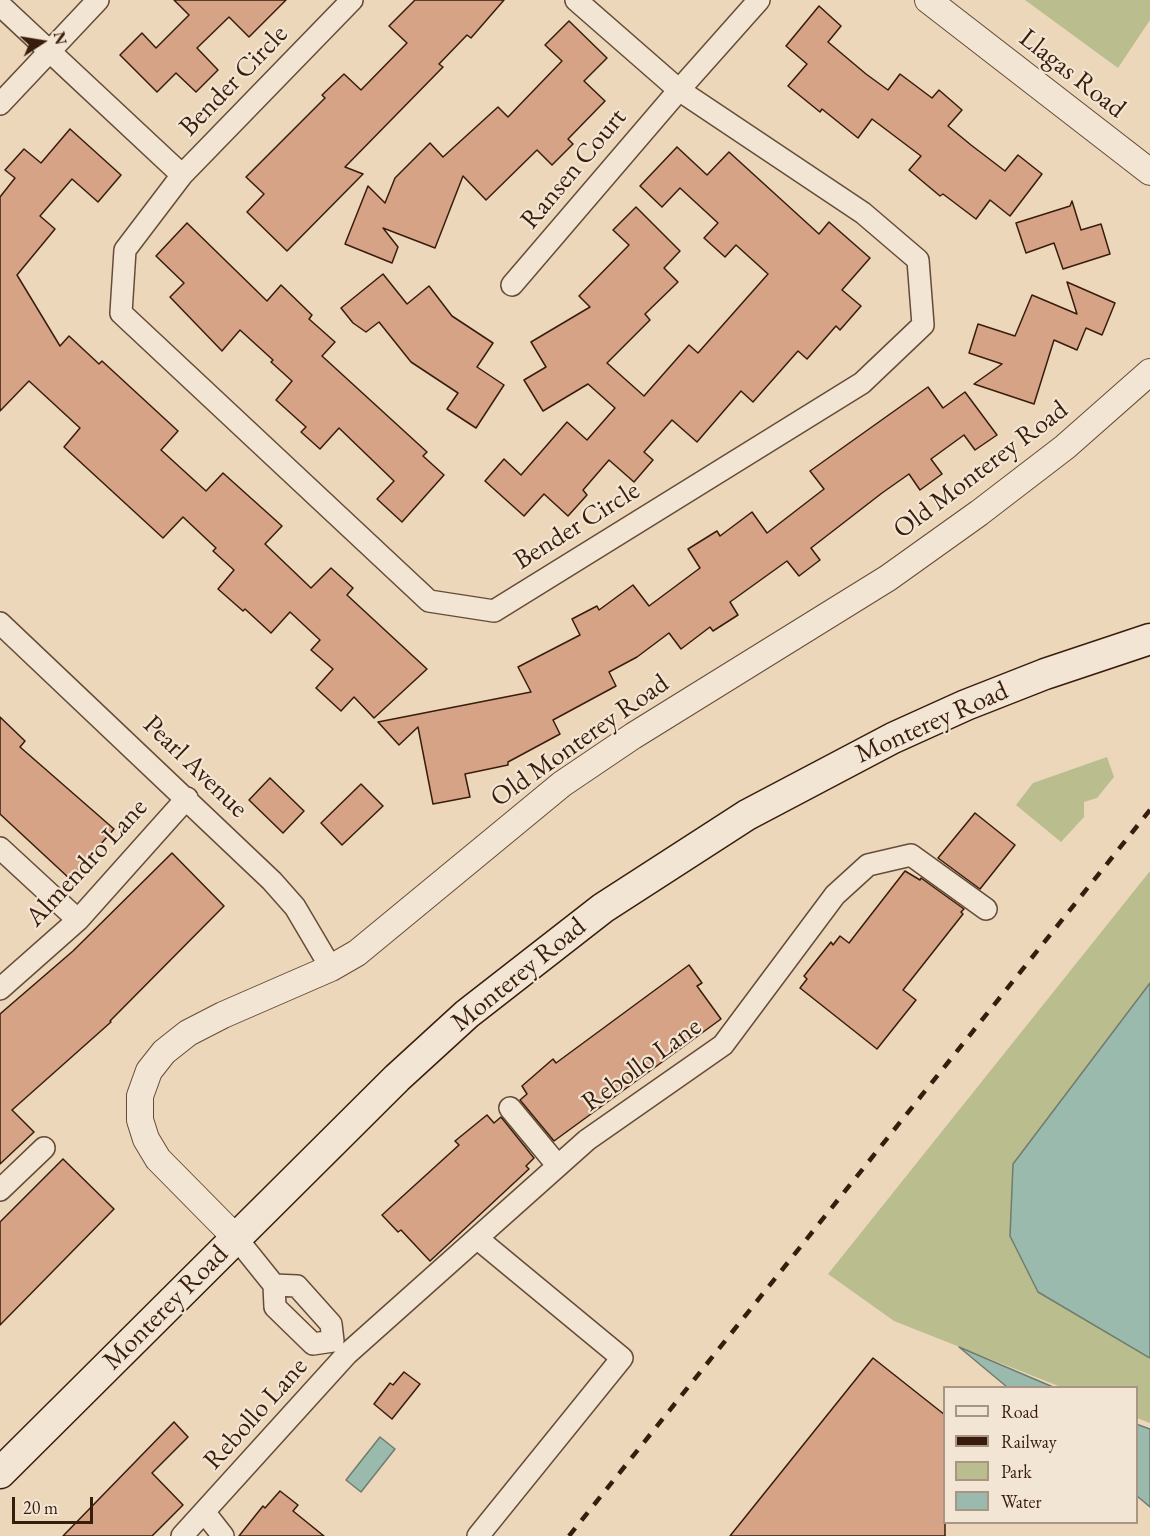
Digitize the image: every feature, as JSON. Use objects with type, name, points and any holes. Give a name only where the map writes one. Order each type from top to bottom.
[{"type":"main road","name":"Monterey Road","points":[[0,1473],[397,1078],[467,1014],[584,922],[747,815],[893,738],[966,705],[1035,678],[1150,639]]},
{"type":"street","points":[[0,104],[98,0]]},
{"type":"street","name":"Bender Circle","points":[[352,0],[183,175],[125,250],[121,313],[429,602],[494,611],[862,383],[923,325],[918,260],[863,213],[679,90],[576,0]]},
{"type":"street","points":[[679,90],[759,0]]},
{"type":"street","name":"Llagas Road","points":[[928,0],[1150,172]]},
{"type":"street","name":"Bender Circle","points":[[0,4],[49,53],[183,175]]},
{"type":"street","name":"Ransen Court","points":[[512,285],[679,90]]},
{"type":"street","name":"Old Monterey Road","points":[[237,1239],[158,1159],[146,1139],[140,1120],[140,1096],[149,1071],[164,1052],[188,1033],[223,1015],[331,968],[381,934],[562,784],[633,736],[888,578],[980,513],[1065,447],[1150,372]]},
{"type":"street","name":"Pearl Avenue","points":[[0,623],[272,880],[295,907],[331,968]]},
{"type":"street","name":"Almendro Lane","points":[[0,989],[78,920],[187,798]]},
{"type":"street","points":[[0,848],[78,920]]},
{"type":"street","name":"Rebollo Lane","points":[[182,1536],[206,1513],[340,1348],[478,1239],[586,1140],[723,1045],[835,895],[868,865],[911,855],[986,909]]},
{"type":"street","points":[[510,1108],[558,1166]]},
{"type":"street","points":[[0,1190],[44,1148]]},
{"type":"street","name":"Rebollo Lane","points":[[237,1239],[274,1285],[275,1307],[312,1344],[340,1348]]},
{"type":"street","points":[[478,1239],[622,1358],[478,1536]]},
{"type":"street","name":"Rebollo Lane","points":[[274,1285],[297,1286],[331,1324],[340,1348]]},
{"type":"street","points":[[206,1513],[223,1536]]},
{"type":"green space","points":[[1025,0],[1150,0],[1150,20],[1118,68]]},
{"type":"green space","points":[[1107,757],[1114,777],[1097,798],[1084,802],[1084,817],[1061,842],[1016,805],[1033,783]]},
{"type":"green space","points":[[1150,871],[1150,1423],[1138,1418],[1138,1386],[1058,1386],[894,1321],[828,1274]]},
{"type":"water","points":[[1150,983],[1150,1358],[1038,1292],[1010,1236],[1013,1164]]},
{"type":"water","points":[[959,1347],[1051,1386],[1006,1386]]},
{"type":"water","points":[[1138,1425],[1150,1429],[1150,1507],[1138,1497]]},
{"type":"water","points":[[380,1437],[395,1449],[361,1492],[346,1480]]},
{"type":"building","points":[[174,0],[286,0],[249,37],[229,17],[197,48],[218,70],[196,92],[176,73],[157,92],[120,55],[142,33],[156,48],[189,15]]},
{"type":"building","points":[[415,0],[504,0],[471,38],[467,35],[439,64],[443,67],[345,167],[363,174],[287,251],[247,212],[264,194],[246,177],[325,98],[322,95],[344,74],[361,90],[407,43],[389,26]]},
{"type":"building","points":[[819,6],[841,26],[828,42],[866,74],[888,90],[900,74],[932,98],[939,90],[962,110],[948,126],[971,145],[1005,171],[1018,155],[1042,174],[1010,216],[990,200],[976,219],[943,194],[940,196],[909,170],[921,156],[872,119],[858,138],[822,109],[820,112],[788,86],[807,64],[786,46]]},
{"type":"building","points":[[569,21],[607,58],[584,81],[605,101],[568,139],[573,144],[552,165],[537,150],[486,200],[463,176],[435,248],[383,228],[398,247],[392,263],[345,244],[368,186],[385,203],[395,178],[430,143],[443,157],[498,107],[508,117],[562,61],[545,45]]},
{"type":"building","points":[[70,129],[121,175],[98,202],[72,179],[40,216],[55,229],[17,275],[60,346],[69,336],[99,364],[102,361],[178,431],[161,450],[206,491],[223,473],[282,526],[265,544],[311,588],[331,568],[353,588],[347,595],[427,669],[374,718],[354,697],[341,711],[316,688],[333,669],[311,650],[320,640],[290,612],[271,633],[245,609],[243,611],[218,589],[234,570],[213,551],[216,548],[183,517],[163,538],[64,447],[80,428],[29,381],[0,411],[0,197],[15,178],[5,170],[24,149],[41,163]]},
{"type":"building","points":[[677,147],[707,175],[729,152],[819,234],[829,222],[870,258],[842,290],[861,306],[840,330],[836,326],[807,359],[798,351],[753,402],[741,391],[697,442],[672,420],[644,452],[653,460],[634,482],[609,460],[583,490],[587,495],[568,516],[544,494],[524,516],[485,481],[504,459],[521,475],[567,422],[587,440],[615,408],[588,384],[543,411],[524,380],[546,367],[531,342],[590,307],[579,296],[629,245],[613,230],[636,207],[680,251],[664,268],[678,282],[645,314],[650,320],[607,363],[644,396],[689,345],[698,353],[768,274],[736,245],[725,257],[704,238],[718,223],[680,188],[662,207],[640,186]]},
{"type":"building","points":[[1072,201],[1081,230],[1101,224],[1110,254],[1063,269],[1054,243],[1026,253],[1016,223],[1070,206]]},
{"type":"building","points":[[187,223],[267,301],[281,285],[312,315],[309,319],[335,342],[322,356],[427,452],[423,456],[444,475],[402,522],[377,499],[394,481],[339,428],[320,449],[301,432],[306,427],[276,400],[292,381],[271,362],[273,360],[240,330],[222,351],[170,297],[184,283],[156,256]]},
{"type":"building","points":[[383,274],[407,304],[429,286],[452,316],[493,343],[477,367],[504,385],[476,428],[447,409],[458,393],[411,362],[379,322],[366,332],[353,323],[341,308]]},
{"type":"building","points":[[1067,282],[1115,303],[1102,335],[1086,328],[1077,350],[1054,340],[1034,404],[974,384],[1002,364],[969,353],[978,324],[1015,336],[1032,295],[1077,314]]},
{"type":"building","points":[[928,387],[943,408],[965,392],[997,435],[975,450],[964,435],[931,459],[942,474],[920,490],[909,474],[882,493],[811,548],[820,560],[799,576],[787,561],[730,602],[738,615],[713,631],[710,627],[681,649],[669,633],[637,657],[609,672],[616,686],[553,720],[560,734],[508,762],[508,765],[465,774],[470,797],[433,804],[418,727],[399,745],[378,722],[531,692],[518,667],[580,635],[572,619],[597,606],[599,610],[633,585],[649,606],[700,568],[688,549],[717,531],[720,536],[752,512],[767,533],[824,489],[810,471]]},
{"type":"building","points":[[0,717],[25,741],[20,747],[114,829],[70,879],[0,814]]},
{"type":"building","points":[[270,778],[304,811],[283,833],[249,800]]},
{"type":"building","points":[[361,784],[383,806],[342,845],[321,823]]},
{"type":"building","points":[[975,813],[1015,845],[980,889],[938,858]]},
{"type":"building","points":[[172,853],[224,906],[111,1022],[12,1110],[34,1132],[0,1164],[0,1014],[73,951]]},
{"type":"building","points":[[905,871],[920,880],[921,878],[964,909],[961,912],[963,914],[903,990],[916,1000],[877,1049],[800,988],[807,979],[804,976],[831,942],[833,945],[840,936],[849,943]]},
{"type":"building","points":[[689,965],[702,983],[697,986],[721,1019],[554,1141],[520,1100],[527,1094],[522,1086],[553,1059],[556,1063]]},
{"type":"building","points":[[487,1115],[494,1123],[501,1117],[534,1158],[526,1166],[529,1169],[430,1261],[401,1230],[398,1232],[382,1215],[459,1145],[455,1141]]},
{"type":"building","points":[[63,1159],[114,1209],[0,1325],[0,1222]]},
{"type":"building","points":[[873,1358],[943,1413],[943,1524],[945,1524],[945,1536],[730,1536]]},
{"type":"building","points":[[404,1372],[420,1384],[392,1419],[374,1404],[390,1383],[393,1385]]},
{"type":"building","points":[[174,1422],[188,1437],[152,1473],[183,1505],[152,1536],[63,1536]]},
{"type":"building","points":[[280,1491],[298,1505],[293,1511],[324,1536],[239,1536],[263,1506],[265,1508]]},
{"type":"railway","points":[[569,1536],[1150,810]]}]
